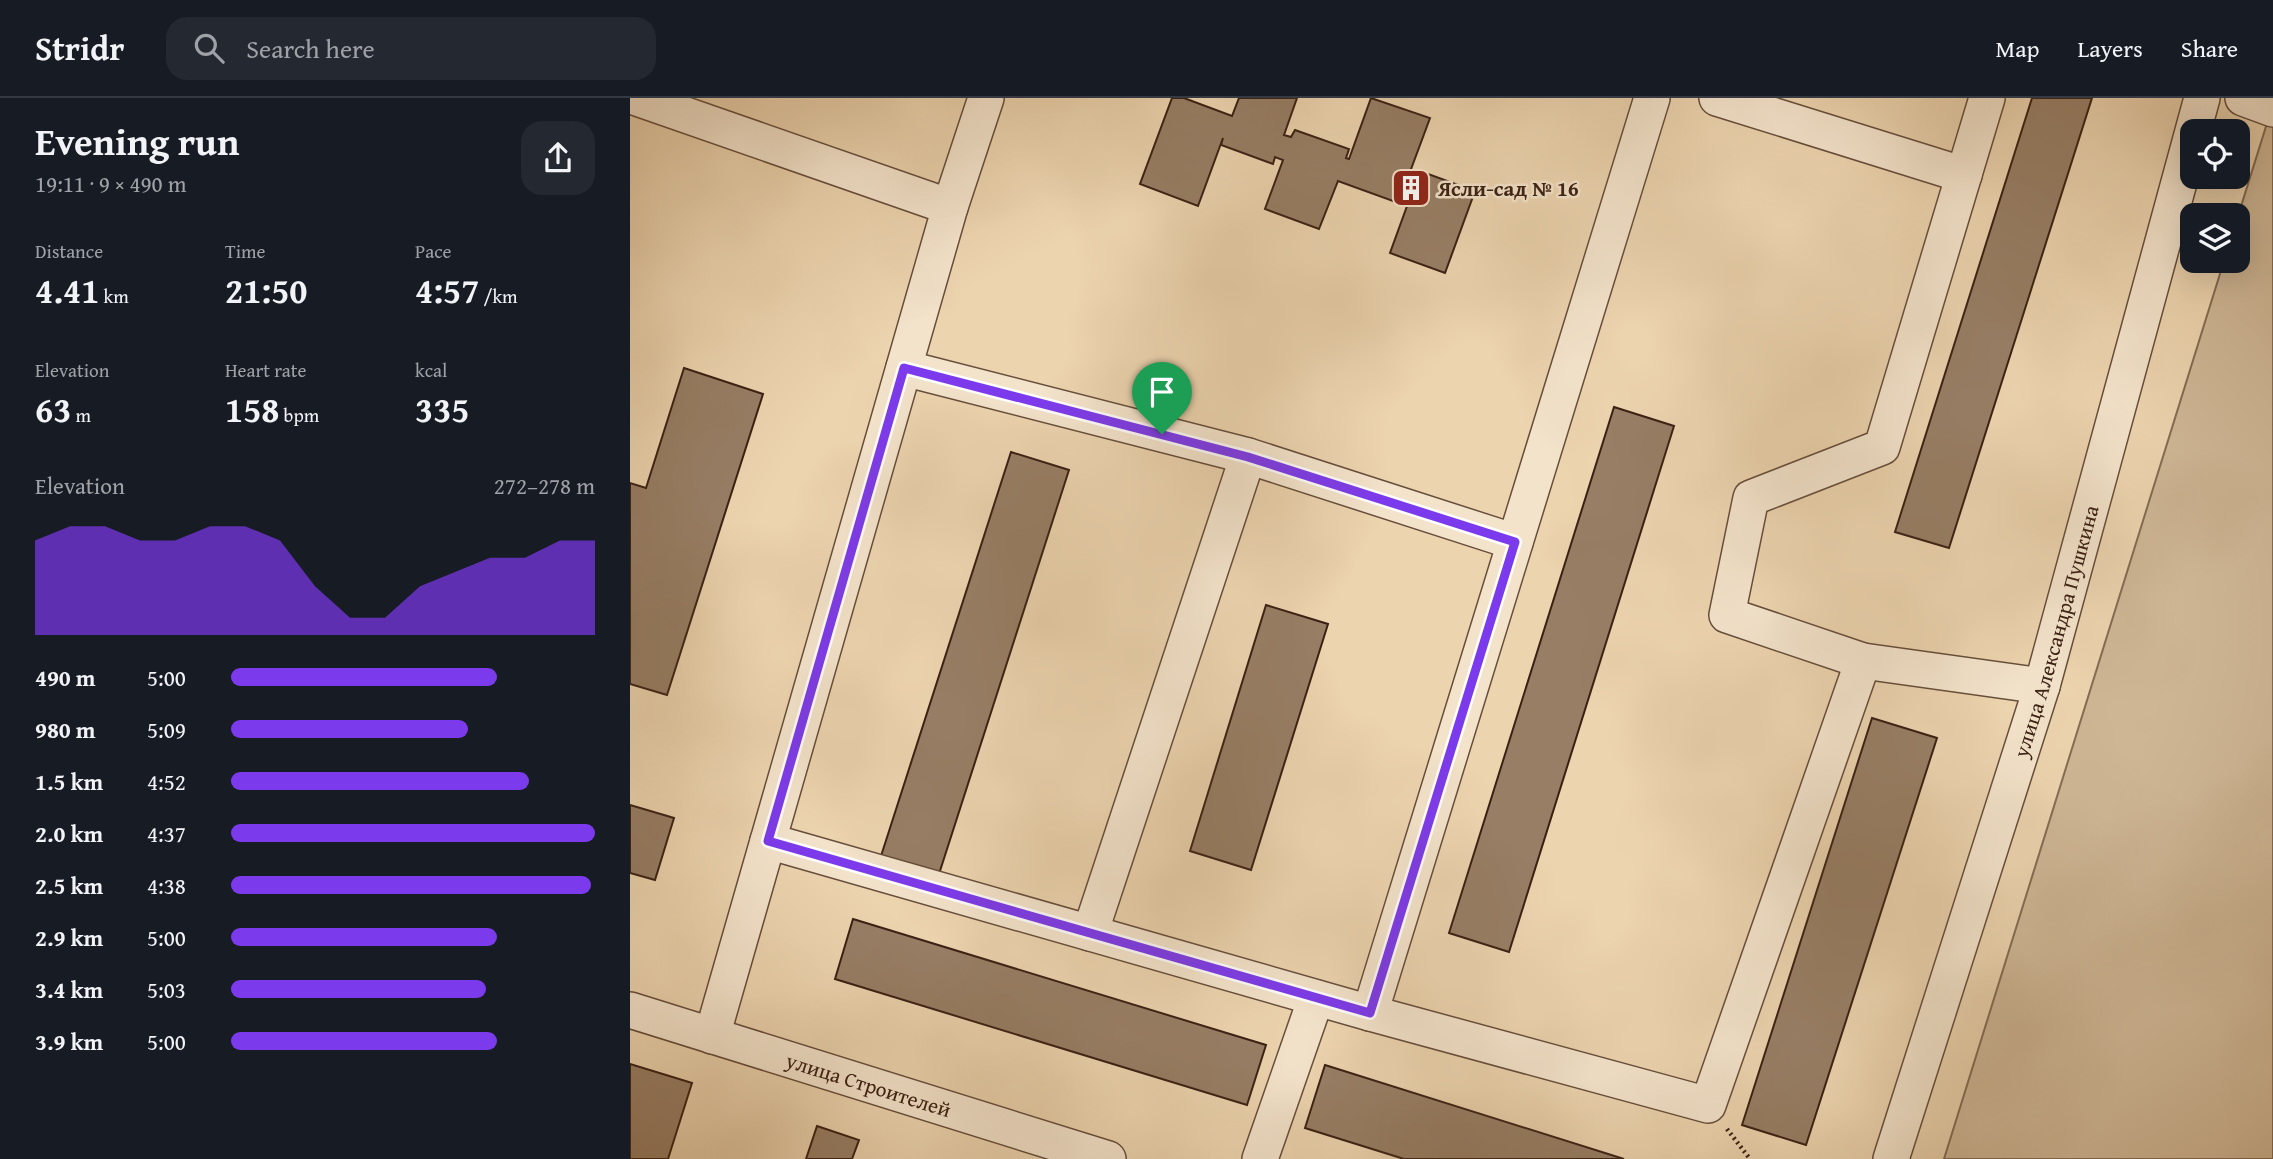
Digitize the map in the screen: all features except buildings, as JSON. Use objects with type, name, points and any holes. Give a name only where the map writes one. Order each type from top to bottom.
[{"type":"street","points":[[637,98],[950,207]]},
{"type":"street","points":[[712,1036],[950,207],[986,98]]},
{"type":"street","points":[[1370,1013],[1652,98]]},
{"type":"street","points":[[1717,98],[1964,175]]},
{"type":"street","points":[[1987,98],[1882,446],[1751,498],[1727,615],[1863,661],[2042,686]]},
{"type":"street","name":"улица Александра Пушкина","points":[[1891,1159],[2042,686],[2202,98]]},
{"type":"street","points":[[2243,98],[2273,108]]},
{"type":"street","points":[[904,368],[1248,457],[1515,542]]},
{"type":"street","points":[[1090,933],[1248,457]]},
{"type":"street","points":[[768,841],[1316,998],[1708,1105],[1863,661]]},
{"type":"street","points":[[1260,1159],[1316,998]]},
{"type":"street","name":"улица Строителей","points":[[630,1010],[1108,1159]]},
{"type":"shaded area","points":[[2273,104],[2273,1159],[1944,1159],[2220,273],[2250,273],[2250,203],[2242,203],[2246,189],[2250,189],[2250,178]]},
{"type":"place","name":"Ясли-сад № 16","points":[[1411,188]]},
{"type":"route","points":[[904,368],[1162,434],[1248,457],[1515,542],[1370,1013],[768,841],[904,368]]}]
